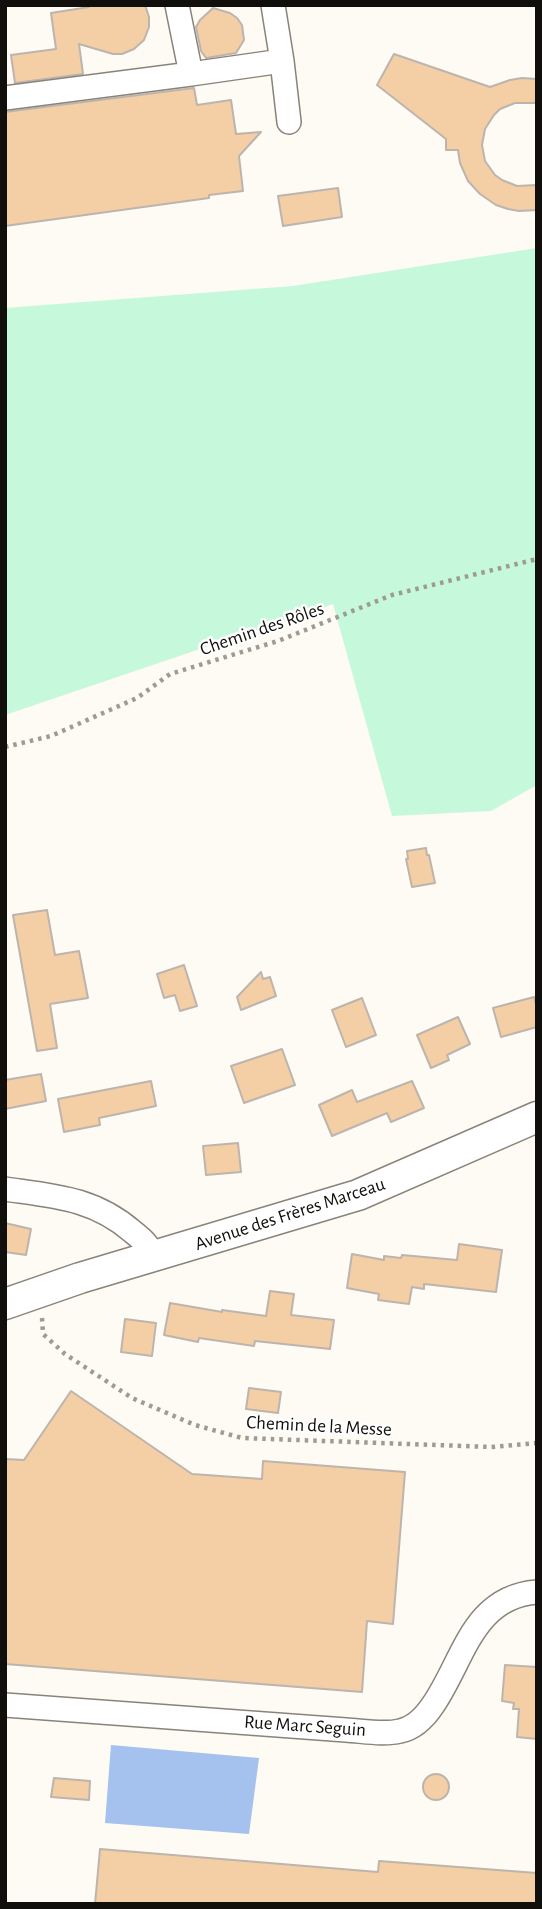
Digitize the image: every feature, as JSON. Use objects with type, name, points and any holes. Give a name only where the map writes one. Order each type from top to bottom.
[{"type":"main road","name":"Avenue des Frères Marceau","points":[[5,1304],[358,1195],[537,1117]]},
{"type":"street","points":[[177,5],[191,74]]},
{"type":"street","points":[[273,5],[289,122]]},
{"type":"street","points":[[5,97],[282,61]]},
{"type":"street","points":[[5,1189],[68,1198],[98,1208],[149,1245],[153,1257]]},
{"type":"street","name":"Rue Marc Seguin","points":[[5,1705],[346,1730],[400,1731],[417,1724],[428,1712],[482,1618],[506,1600],[537,1592]]},
{"type":"path","name":"Chemin des Rôles","points":[[5,747],[51,736],[76,725],[137,698],[170,674],[278,641],[392,596],[537,559]]},
{"type":"path","name":"Chemin de la Messe","points":[[37,1293],[43,1334],[65,1354],[132,1398],[195,1425],[242,1438],[491,1447],[537,1443]]},
{"type":"green space","points":[[537,248],[537,785],[491,811],[392,816],[333,604],[5,715],[5,308],[293,286]]},
{"type":"water","points":[[111,1745],[259,1758],[249,1834],[105,1823]]},
{"type":"building","points":[[90,5],[145,5],[149,27],[144,40],[134,49],[122,54],[79,44],[83,74],[15,83],[11,55],[56,49],[51,13]]},
{"type":"building","points":[[213,8],[230,13],[242,25],[244,40],[236,53],[206,58],[201,51],[196,27]]},
{"type":"building","points":[[394,54],[490,87],[510,80],[537,79],[537,103],[515,103],[500,109],[485,129],[482,145],[485,161],[495,175],[517,186],[537,185],[537,210],[508,209],[496,205],[480,194],[468,181],[458,150],[446,150],[446,139],[377,85]]},
{"type":"building","points":[[194,88],[197,105],[231,100],[236,134],[261,132],[239,156],[243,191],[5,226],[5,112]]},
{"type":"building","points":[[338,188],[342,217],[283,226],[278,196]]},
{"type":"building","points":[[426,848],[435,883],[412,887],[407,851]]},
{"type":"building","points":[[47,910],[55,955],[79,951],[88,998],[50,1004],[57,1048],[37,1051],[13,915]]},
{"type":"building","points":[[184,965],[197,1006],[180,1011],[175,995],[164,998],[157,974]]},
{"type":"building","points":[[261,972],[263,979],[270,977],[276,996],[241,1010],[237,997]]},
{"type":"building","points":[[534,997],[537,1027],[501,1037],[493,1008]]},
{"type":"building","points":[[362,998],[376,1035],[346,1047],[332,1010]]},
{"type":"building","points":[[458,1017],[470,1044],[447,1055],[449,1060],[431,1068],[417,1035]]},
{"type":"building","points":[[282,1049],[295,1085],[244,1103],[231,1066]]},
{"type":"building","points":[[41,1074],[46,1101],[5,1109],[5,1080]]},
{"type":"building","points":[[151,1081],[156,1106],[99,1118],[100,1125],[64,1132],[58,1099]]},
{"type":"building","points":[[412,1081],[424,1108],[391,1122],[387,1113],[332,1136],[319,1105],[352,1090],[357,1102]]},
{"type":"building","points":[[238,1143],[241,1172],[206,1175],[203,1146]]},
{"type":"building","points":[[5,1223],[31,1229],[26,1255],[5,1252]]},
{"type":"building","points":[[459,1244],[502,1250],[496,1292],[424,1284],[424,1289],[412,1287],[409,1304],[378,1300],[379,1294],[347,1288],[352,1254],[384,1260],[384,1256],[401,1258],[402,1255],[457,1260]]},
{"type":"building","points":[[270,1291],[294,1294],[291,1315],[334,1320],[330,1349],[255,1341],[254,1346],[199,1338],[198,1342],[164,1335],[170,1303],[266,1316]]},
{"type":"building","points":[[125,1319],[156,1323],[152,1356],[121,1352]]},
{"type":"building","points":[[249,1388],[281,1392],[278,1413],[246,1409]]},
{"type":"building","points":[[71,1391],[192,1474],[262,1479],[263,1461],[405,1472],[393,1624],[367,1621],[362,1692],[5,1664],[5,1459],[24,1460]]},
{"type":"building","points":[[505,1665],[537,1667],[537,1739],[517,1737],[519,1709],[513,1709],[514,1703],[502,1701]]},
{"type":"building","points":[[436,1774],[445,1778],[449,1787],[445,1796],[436,1800],[427,1796],[423,1787],[427,1778]]},
{"type":"building","points":[[54,1778],[90,1781],[89,1800],[51,1797]]},
{"type":"building","points":[[100,1849],[378,1872],[379,1861],[537,1873],[537,1904],[95,1904]]}]
